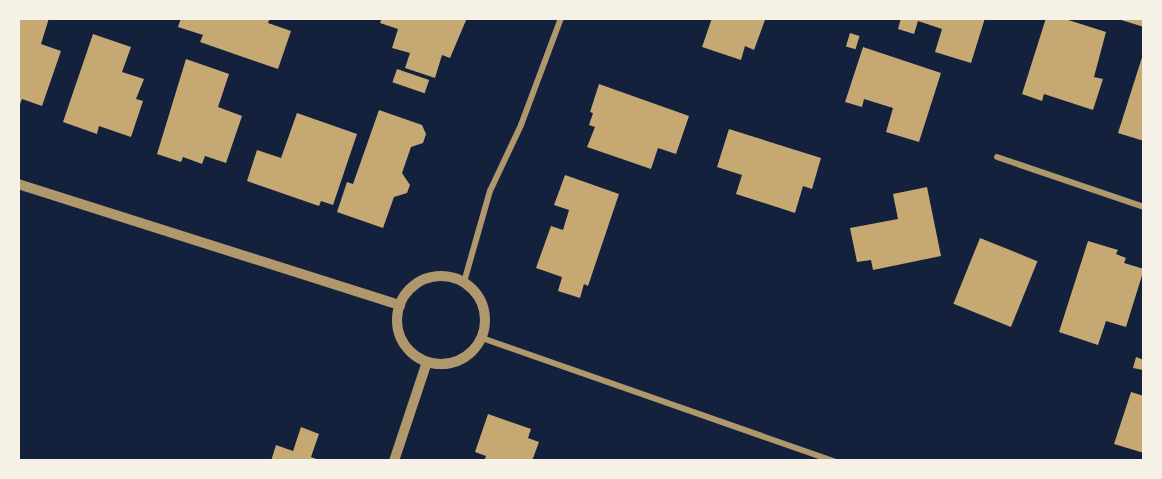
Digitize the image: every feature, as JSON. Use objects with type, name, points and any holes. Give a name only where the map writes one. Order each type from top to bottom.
[{"type":"street","points":[[464,282],[490,191],[521,125],[561,18]]},
{"type":"street","points":[[997,157],[1144,207]]},
{"type":"street","points":[[18,184],[400,305]]},
{"type":"street","points":[[439,276],[464,282],[483,306],[482,338],[459,360],[440,364],[427,362],[415,355],[399,332],[400,305],[406,293],[426,278],[439,276]]},
{"type":"street","points":[[482,338],[834,461]]},
{"type":"street","points":[[394,461],[427,362]]},
{"type":"building","points":[[18,18],[49,18],[41,44],[61,51],[42,106],[22,99],[18,109]]},
{"type":"building","points":[[181,18],[270,18],[268,23],[291,31],[278,69],[200,42],[203,35],[178,27]]},
{"type":"building","points":[[382,18],[467,18],[450,58],[442,55],[435,78],[405,68],[410,53],[392,48],[398,29],[380,23]]},
{"type":"building","points":[[712,18],[760,18],[765,20],[754,50],[745,46],[741,60],[702,47]]},
{"type":"building","points":[[901,18],[985,18],[971,63],[935,52],[942,29],[918,21],[914,34],[898,29]]},
{"type":"building","points":[[1046,18],[1062,18],[1106,32],[1094,77],[1103,79],[1093,110],[1044,94],[1042,101],[1022,94]]},
{"type":"building","points":[[1144,18],[1144,27],[1118,19]]},
{"type":"building","points":[[850,33],[860,36],[855,49],[846,46]]},
{"type":"building","points":[[93,34],[131,47],[122,72],[144,79],[136,99],[143,101],[131,137],[99,126],[97,134],[63,122]]},
{"type":"building","points":[[863,47],[941,73],[919,142],[886,132],[893,108],[864,99],[862,107],[845,102]]},
{"type":"building","points":[[1144,51],[1144,141],[1118,133]]},
{"type":"building","points":[[186,59],[229,74],[218,107],[242,116],[226,163],[205,156],[202,164],[183,157],[181,162],[157,154]]},
{"type":"building","points":[[397,69],[429,80],[425,93],[392,82]]},
{"type":"building","points":[[599,84],[689,116],[676,154],[658,148],[651,169],[587,147],[595,127],[589,125],[593,113],[590,112]]},
{"type":"building","points":[[379,110],[422,125],[426,134],[423,143],[411,147],[402,173],[410,185],[407,193],[394,197],[383,228],[337,212],[347,182],[353,184]]},
{"type":"building","points":[[297,113],[357,134],[333,205],[321,201],[319,206],[247,181],[257,150],[281,158]]},
{"type":"building","points":[[729,129],[821,158],[812,189],[803,186],[795,213],[736,194],[742,175],[717,167]]},
{"type":"building","points":[[565,175],[619,194],[588,286],[584,284],[580,298],[558,291],[562,277],[536,268],[551,226],[563,230],[569,210],[554,205]]},
{"type":"building","points":[[927,187],[941,256],[873,270],[871,260],[857,262],[850,228],[898,219],[893,194]]},
{"type":"building","points":[[980,238],[1037,261],[1011,327],[953,304]]},
{"type":"building","points":[[1088,241],[1118,250],[1116,254],[1126,258],[1124,263],[1144,269],[1126,327],[1106,321],[1098,345],[1059,332]]},
{"type":"building","points":[[1136,357],[1144,360],[1143,370],[1133,368]]},
{"type":"building","points":[[1131,392],[1144,396],[1144,453],[1114,444]]},
{"type":"building","points":[[488,414],[531,429],[528,438],[539,442],[532,461],[484,461],[486,456],[475,452]]},
{"type":"building","points":[[301,427],[319,434],[311,457],[322,461],[271,461],[276,445],[293,451]]}]
